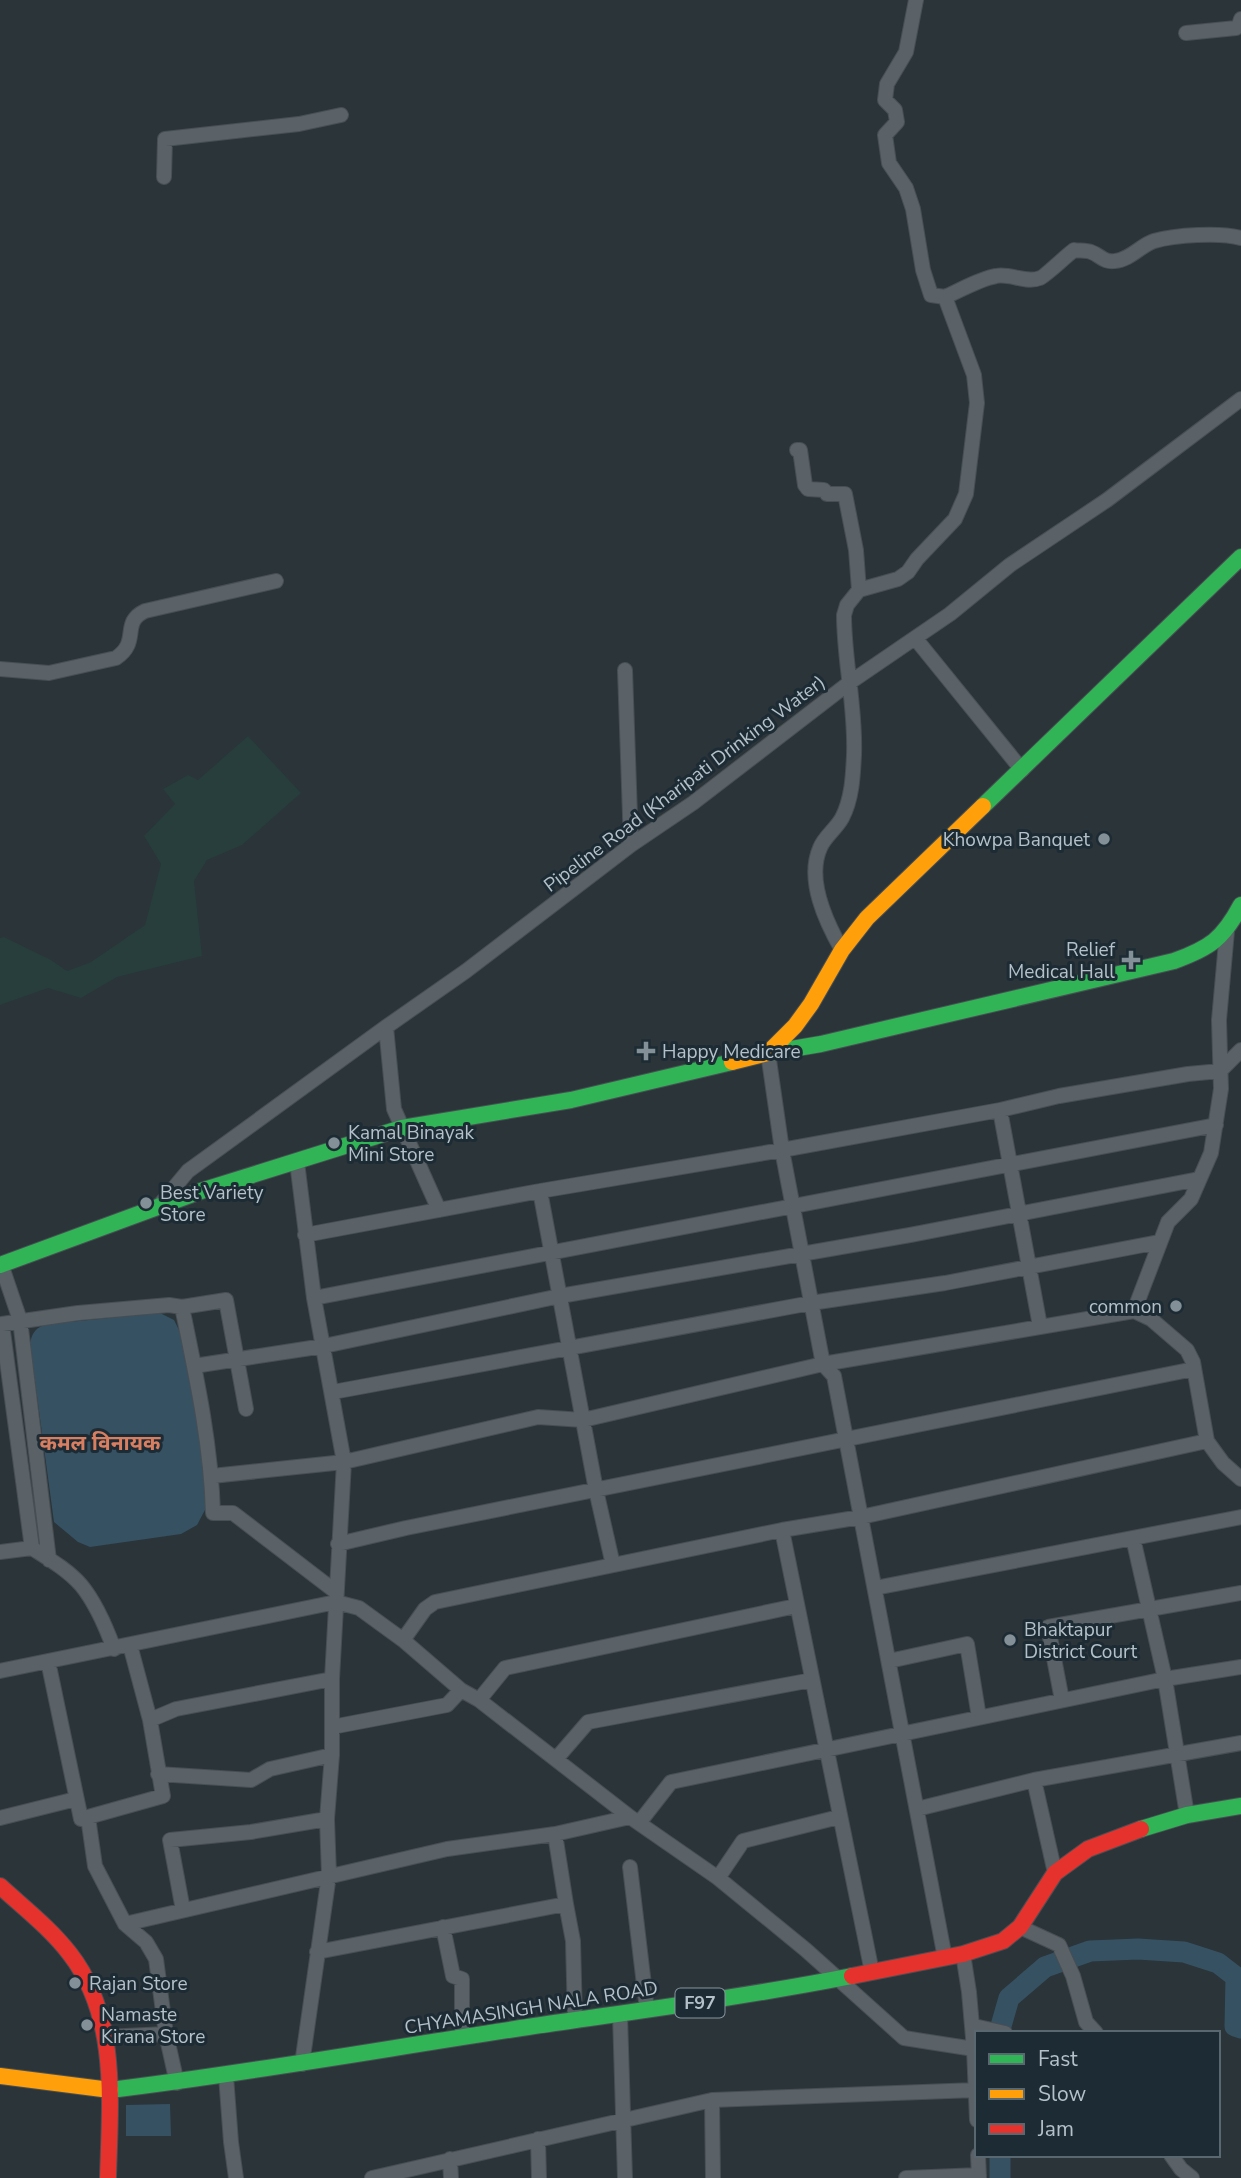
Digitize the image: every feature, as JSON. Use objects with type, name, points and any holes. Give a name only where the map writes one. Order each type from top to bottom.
[{"type":"main road","points":[[768,1052],[795,1026],[842,950],[867,918],[900,884],[961,831],[1241,558]]},
{"type":"main road","points":[[1,1264],[158,1207],[402,1128],[571,1100],[768,1052],[821,1044],[1174,961],[1214,945],[1227,931],[1241,905]]},
{"type":"main road","name":"CHYAMASINGH NALA ROAD","points":[[0,2076],[110,2090],[177,2083],[839,1980],[945,1958],[1003,1941],[1020,1927],[1055,1873],[1088,1849],[1187,1815],[1241,1806]]},
{"type":"main road","points":[[0,1886],[55,1939],[79,1967],[98,2009],[105,2037],[110,2090],[108,2178]]},
{"type":"street","points":[[916,0],[906,52],[887,84],[885,100],[895,110],[897,122],[885,135],[889,163],[906,188],[913,209],[923,270],[931,295],[945,297],[994,276],[1009,275],[1028,281],[1042,278],[1053,265],[1074,250],[1091,252],[1101,260],[1116,261],[1137,253],[1152,241],[1212,235],[1228,235],[1241,239]]},
{"type":"street","points":[[1186,33],[1236,28],[1241,19]]},
{"type":"street","points":[[164,177],[165,139],[299,124],[341,115]]},
{"type":"street","points":[[842,950],[831,930],[815,874],[820,846],[842,819],[849,801],[854,751],[844,615],[847,605],[859,590],[898,579],[908,572],[955,519],[966,494],[978,403],[974,375],[955,331],[945,297]]},
{"type":"street","name":"Pipeline Road (Kharipati Drinking Water)","points":[[158,1207],[188,1171],[466,971],[631,845],[693,803],[849,683],[950,614],[1010,565],[1107,500],[1241,399]]},
{"type":"street","points":[[797,450],[800,450],[805,485],[808,489],[824,490],[827,494],[845,494],[856,550],[859,590]]},
{"type":"street","points":[[0,669],[49,673],[116,658],[126,651],[133,622],[137,615],[145,611],[276,581]]},
{"type":"street","points":[[915,638],[1022,770]]},
{"type":"street","points":[[625,670],[631,845]]},
{"type":"street","points":[[1134,1311],[1168,1223],[1191,1199],[1211,1153],[1221,1089],[1219,1020],[1227,931]]},
{"type":"street","points":[[386,1027],[394,1109],[439,1210]]},
{"type":"street","points":[[304,1235],[1000,1110],[1059,1096],[1220,1071],[1241,1050]]},
{"type":"street","points":[[768,1052],[801,1255],[823,1364],[834,1376],[945,1958]]},
{"type":"street","points":[[1000,1110],[1012,1163],[1040,1325]]},
{"type":"street","points":[[314,1298],[1216,1125]]},
{"type":"street","points":[[297,1162],[304,1235],[344,1462],[332,1679],[332,1755],[327,1819],[329,1875],[302,2064]]},
{"type":"street","points":[[194,1366],[324,1346],[560,1296],[801,1255],[1199,1179]]},
{"type":"street","points":[[540,1191],[596,1490],[613,1565]]},
{"type":"street","points":[[333,1392],[811,1303],[945,1283],[1159,1242]]},
{"type":"street","points":[[1,1264],[20,1321],[49,1560]]},
{"type":"street","points":[[32,1548],[2,1324],[157,1305],[181,1307],[226,1300],[246,1409]]},
{"type":"street","points":[[181,1307],[194,1366],[212,1476],[213,1513],[233,1513],[336,1597],[359,1608],[403,1640],[461,1690],[479,1700],[635,1820],[718,1878],[806,1950],[904,2038],[974,2049]]},
{"type":"street","points":[[212,1476],[344,1462],[538,1418],[583,1420],[823,1364],[1134,1311],[1152,1319],[1187,1350],[1194,1362],[1207,1441],[1223,1463],[1241,1479]]},
{"type":"street","points":[[338,1544],[1194,1369]]},
{"type":"street","points":[[403,1640],[425,1609],[435,1602],[782,1530],[860,1517],[1207,1441]]},
{"type":"street","points":[[874,1588],[1241,1517]]},
{"type":"street","points":[[782,1530],[872,1972]]},
{"type":"street","points":[[1133,1538],[1165,1679],[1187,1815]]},
{"type":"street","points":[[0,1552],[32,1548],[81,1585],[104,1624],[114,1648]]},
{"type":"street","points":[[1062,1700],[1048,1627],[1241,1593]]},
{"type":"street","points":[[0,1671],[130,1645],[336,1597]]},
{"type":"street","points":[[479,1700],[505,1668],[796,1605]]},
{"type":"street","points":[[889,1661],[967,1644],[979,1717]]},
{"type":"street","points":[[48,1661],[81,1819],[163,1796],[150,1720],[130,1645]]},
{"type":"street","points":[[125,1924],[447,1849],[635,1820],[671,1782],[1165,1679],[1241,1667]]},
{"type":"street","points":[[150,1720],[176,1709],[332,1679]]},
{"type":"street","points":[[556,1759],[588,1722],[812,1680]]},
{"type":"street","points":[[332,1727],[447,1705],[461,1690]]},
{"type":"street","points":[[917,1809],[1034,1780],[1241,1743]]},
{"type":"street","points":[[158,1774],[251,1780],[270,1769],[332,1755]]},
{"type":"street","points":[[1034,1780],[1055,1873]]},
{"type":"street","points":[[0,1818],[76,1799]]},
{"type":"street","points":[[88,1817],[95,1866],[125,1924],[146,1942],[156,1959],[166,2034],[177,2083]]},
{"type":"street","points":[[718,1878],[743,1841],[839,1817]]},
{"type":"street","points":[[183,1910],[170,1840],[251,1832],[327,1819]]},
{"type":"street","points":[[555,1834],[573,1941],[575,2019]]},
{"type":"street","points":[[630,1867],[647,2010]]},
{"type":"street","points":[[317,1952],[566,1904]]},
{"type":"street","points":[[443,1927],[453,1976],[462,1979],[462,2037]]},
{"type":"street","points":[[1020,1927],[1059,1945],[1073,1976],[1087,2022],[1094,2031]]},
{"type":"street","points":[[963,1954],[978,2031]]},
{"type":"street","points":[[620,2015],[625,2178]]},
{"type":"street","points":[[979,2027],[996,2031]]},
{"type":"street","points":[[105,2037],[166,2034]]},
{"type":"street","points":[[975,2045],[975,2070]]},
{"type":"street","points":[[226,2076],[236,2178]]},
{"type":"street","points":[[379,2177],[538,2138],[712,2100],[975,2090]]},
{"type":"street","points":[[712,2100],[713,2178]]},
{"type":"street","points":[[538,2138],[538,2178]]},
{"type":"street","points":[[906,2178],[979,2177],[978,2157]]},
{"type":"street","points":[[1172,2157],[1192,2178]]},
{"type":"street","points":[[450,2159],[451,2178]]},
{"type":"green space","points":[[248,736],[301,793],[242,845],[207,860],[194,881],[202,956],[117,977],[81,998],[48,988],[0,1005],[0,938],[4,937],[51,960],[67,971],[91,962],[145,925],[161,864],[144,836],[175,804],[163,789],[188,775],[198,780]]},
{"type":"water","points":[[160,1313],[174,1320],[182,1336],[208,1475],[205,1510],[197,1525],[181,1534],[90,1547],[78,1542],[54,1522],[30,1344],[33,1333],[48,1324]]},
{"type":"water","points":[[170,2104],[171,2136],[126,2136],[126,2105]]},
{"type":"waterway","points":[[1000,2031],[1009,1998],[1045,1967],[1090,1951],[1138,1949],[1184,1952],[1218,1963],[1236,1977],[1235,2026],[1241,2028]]},
{"type":"waterway","points":[[1000,2157],[1000,2178]]},
{"type":"traffic: fast","points":[[983,806],[1241,557]]},
{"type":"traffic: fast","points":[[768,1053],[821,1044],[1174,961],[1197,952],[1214,941],[1228,926],[1241,905]]},
{"type":"traffic: fast","points":[[0,1265],[201,1191],[402,1128],[571,1100],[732,1062]]},
{"type":"traffic: fast","points":[[1141,1829],[1187,1815],[1241,1806]]},
{"type":"traffic: fast","points":[[110,2090],[771,1991],[852,1976]]},
{"type":"traffic: slow","points":[[732,1062],[768,1053],[795,1026],[842,950],[867,918],[983,806]]},
{"type":"traffic: slow","points":[[0,2076],[110,2090]]},
{"type":"traffic: jam","points":[[852,1976],[963,1954],[1003,1941],[1020,1927],[1055,1873],[1088,1849],[1141,1829]]},
{"type":"traffic: jam","points":[[0,1886],[70,1954],[86,1979],[97,2005],[104,2033],[110,2091],[108,2178]]},
{"type":"place","name":"Khowpa Banquet","points":[[1104,839]]},
{"type":"place","name":"Relief Medical Hall","points":[[1131,960]]},
{"type":"place","name":"Happy Medicare","points":[[646,1051]]},
{"type":"place","name":"Kamal Binayak Mini Store","points":[[334,1143]]},
{"type":"place","name":"Best Variety Store","points":[[146,1203]]},
{"type":"place","name":"common","points":[[1176,1306]]},
{"type":"place","name":"Bhaktapur District Court","points":[[1010,1640]]},
{"type":"place","name":"Rajan Store","points":[[75,1983]]},
{"type":"place","name":"Namaste Kirana Store","points":[[87,2025]]},
{"type":"district","name":"कमल विनायक","points":[[100,1443]]}]
